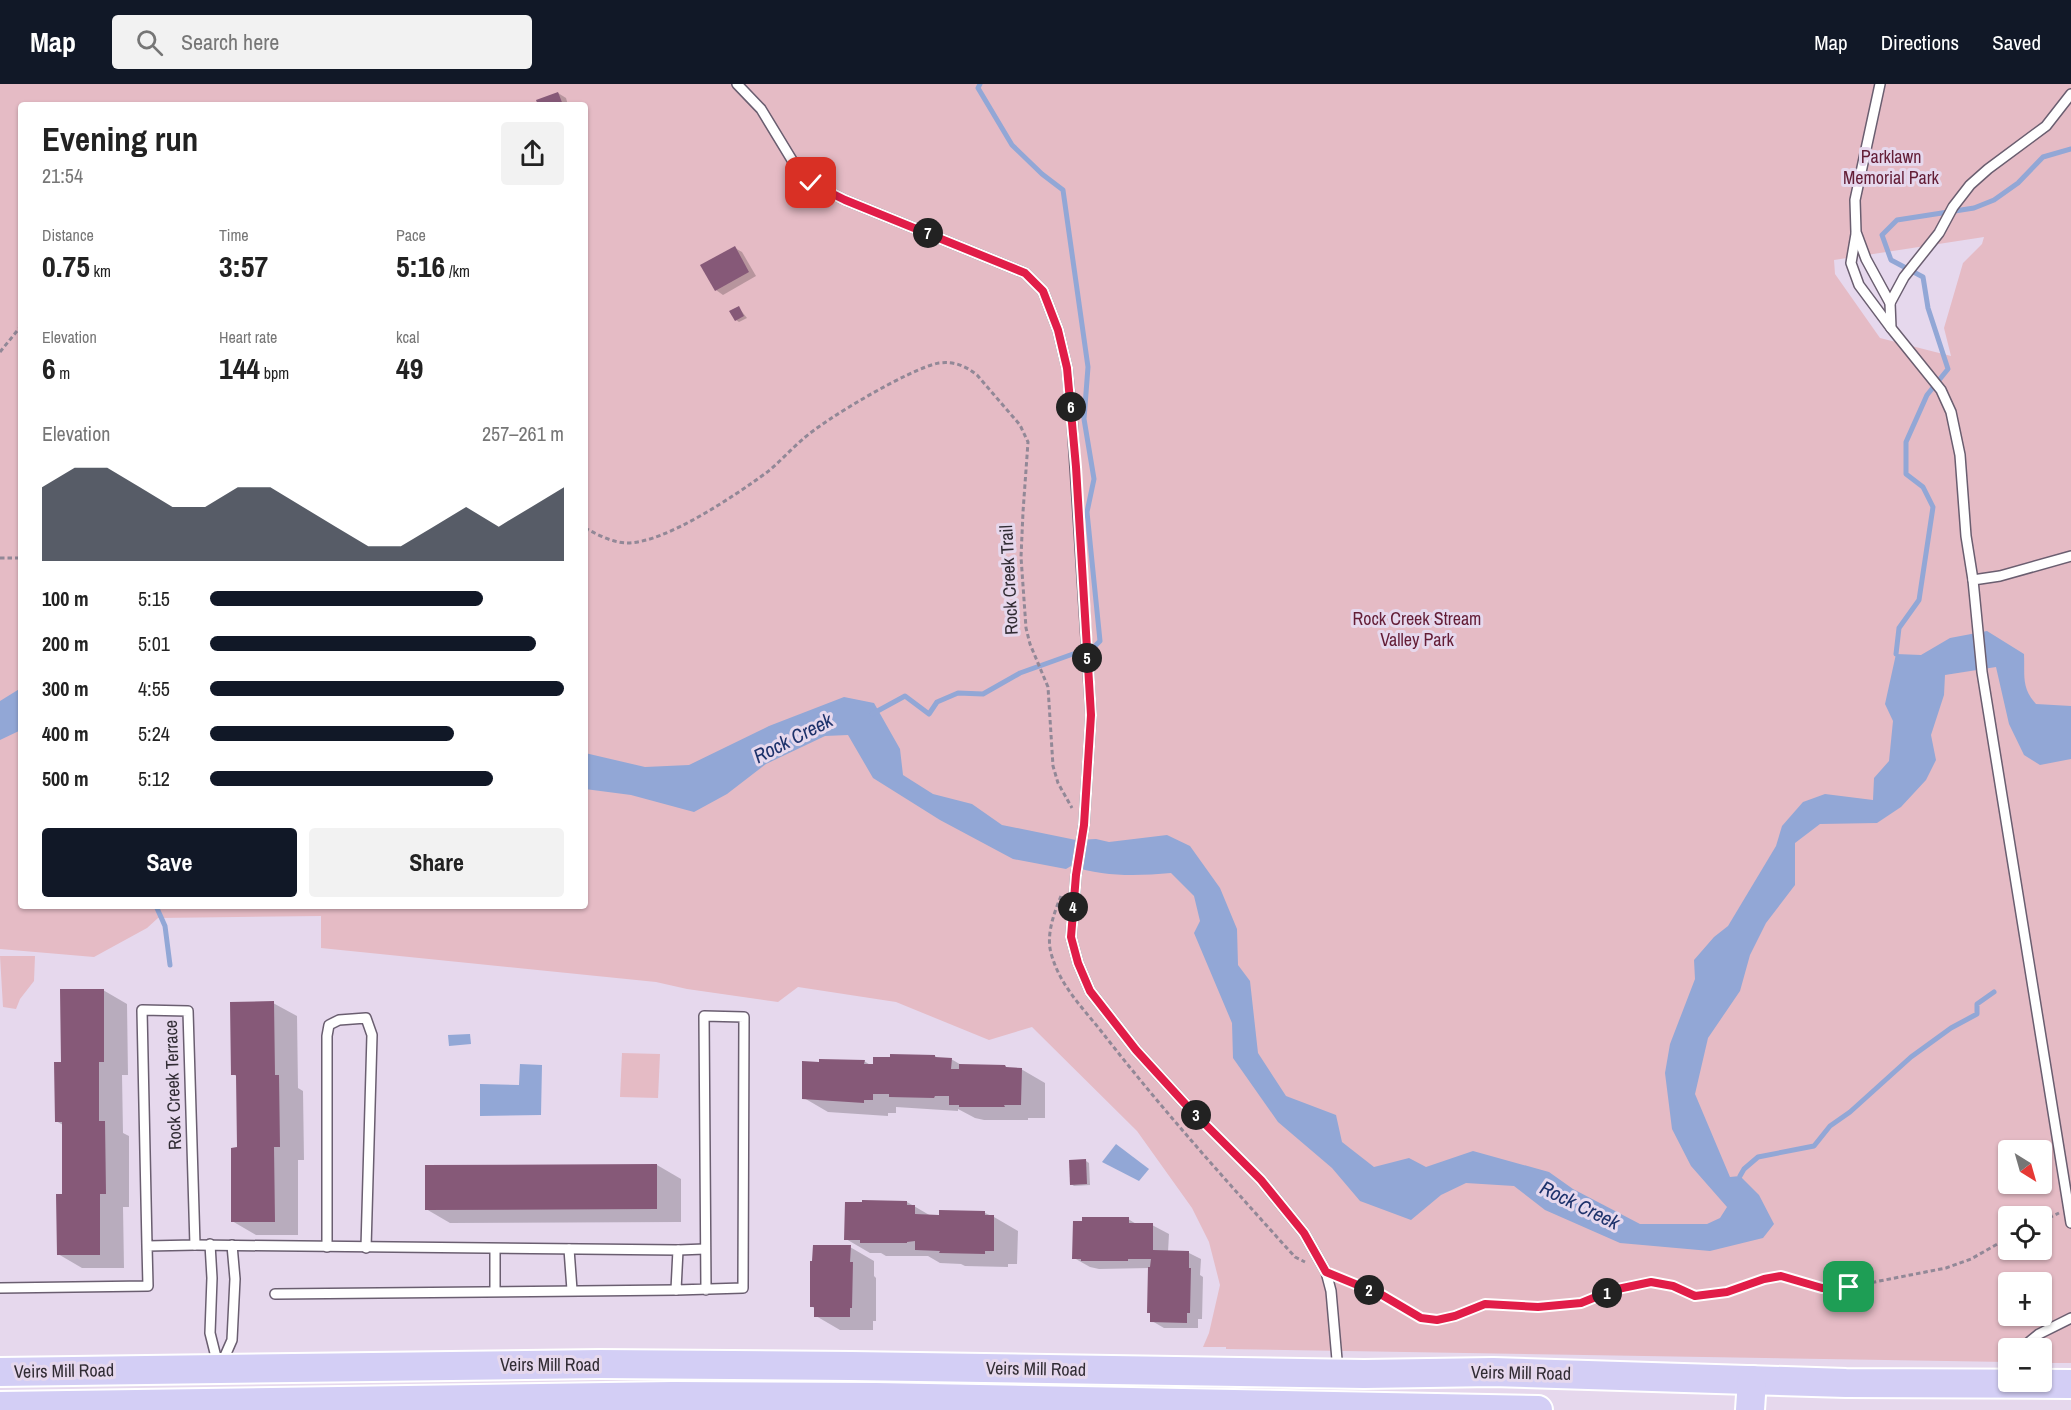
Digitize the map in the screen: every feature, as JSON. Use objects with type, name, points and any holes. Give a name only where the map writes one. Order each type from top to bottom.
[{"type":"main road","name":"Veirs Mill Road","points":[[0,1372],[600,1364],[1351,1374],[1492,1372],[1752,1380],[1998,1383]]},
{"type":"main road","points":[[600,1364],[601,1397]]},
{"type":"main road","points":[[1351,1374],[1364,1407]]},
{"type":"main road","points":[[1750,1410],[1752,1380]]},
{"type":"main road","name":"Veirs Mill Road","points":[[2052,1384],[2071,1384]]},
{"type":"main road","name":"Veirs Mill Road","points":[[0,1406],[601,1397],[876,1403],[1538,1410]]},
{"type":"lane","points":[[737,84],[761,109],[795,165],[811,183],[845,200],[1025,273],[1043,291],[1058,330],[1067,368],[1091,715],[1084,825],[1076,873],[1071,937],[1078,963],[1090,991],[1136,1050],[1188,1107],[1261,1180],[1304,1233],[1326,1272],[1351,1374]]},
{"type":"lane","points":[[1880,84],[1855,200],[1856,232],[1851,264],[1859,285],[1941,390],[1951,412],[1960,455],[1965,536],[1973,580],[1982,672],[2071,1223]]},
{"type":"lane","points":[[1890,303],[1904,277],[1939,233],[1953,207],[1970,185],[2046,126],[2071,94]]},
{"type":"lane","points":[[1856,232],[1866,258],[1890,303],[1891,328]]},
{"type":"lane","points":[[1973,580],[2000,576],[2071,556]]},
{"type":"lane","name":"Rock Creek Terrace","points":[[0,1288],[147,1286],[142,1010],[188,1011],[195,1245]]},
{"type":"lane","points":[[275,1294],[706,1290],[743,1288],[744,1017],[704,1016],[706,1290]]},
{"type":"lane","points":[[327,1247],[327,1036],[329,1025],[339,1020],[366,1018],[372,1035],[366,1248]]},
{"type":"lane","points":[[210,1244],[212,1278],[210,1333],[219,1370]]},
{"type":"lane","points":[[147,1246],[210,1244],[366,1248],[705,1249]]},
{"type":"lane","points":[[219,1370],[232,1340],[235,1279],[232,1245]]},
{"type":"lane","points":[[495,1249],[495,1291]]},
{"type":"lane","points":[[569,1249],[572,1290]]},
{"type":"lane","points":[[676,1290],[678,1250]]},
{"type":"lane","points":[[2034,1338],[2071,1318]]},
{"type":"path","points":[[0,352],[18,330]]},
{"type":"path","name":"Rock Creek Trail","points":[[588,529],[616,542],[628,543],[647,540],[665,533],[742,490],[769,471],[803,438],[895,382],[938,363],[961,365],[977,375],[1020,425],[1029,442],[1022,557],[1026,628],[1030,644],[1048,687],[1053,766],[1064,796],[1084,825]]},
{"type":"path","points":[[0,558],[18,558]]},
{"type":"path","points":[[1076,873],[1064,887],[1052,919],[1050,951],[1059,976],[1068,991],[1171,1119],[1295,1257],[1382,1295],[1421,1318],[1437,1320],[1455,1316],[1485,1304],[1538,1307],[1581,1303],[1613,1290],[1651,1282],[1673,1286],[1695,1296],[1727,1292],[1764,1279],[1781,1276],[1822,1288],[1849,1287],[1946,1268],[1971,1259],[1998,1244]]},
{"type":"green space","name":"Rock Creek Stream Valley Park","points":[[0,84],[2071,84],[2071,1363],[2052,1363],[2052,1338],[1998,1338],[1998,1362],[1203,1347],[1209,1333],[1220,1285],[1209,1242],[1192,1208],[1137,1131],[1032,1027],[989,1040],[896,1002],[798,987],[778,1002],[687,989],[656,982],[321,948],[321,916],[158,918],[147,928],[94,957],[0,949]],"holes":[[[1984,237],[1982,244],[1963,263],[1944,328],[1951,356],[1880,338],[1835,274],[1834,260]]]},
{"type":"green space","points":[[0,956],[35,956],[34,981],[20,999],[16,1009],[3,1007]]},
{"type":"green space","points":[[622,1053],[660,1054],[658,1098],[620,1097]]},
{"type":"water","name":"Rock Creek","points":[[1987,631],[2024,654],[2026,687],[2036,704],[2071,706],[2071,759],[2040,765],[2024,755],[2009,724],[1996,667],[1945,675],[1944,695],[1931,735],[1936,760],[1926,780],[1901,807],[1877,823],[1820,824],[1795,843],[1795,885],[1766,923],[1750,955],[1740,991],[1708,1038],[1695,1094],[1730,1177],[1740,1176],[1759,1195],[1774,1224],[1763,1238],[1710,1251],[1620,1243],[1545,1210],[1514,1186],[1466,1183],[1441,1195],[1411,1220],[1360,1201],[1332,1168],[1278,1122],[1233,1058],[1232,1023],[1194,933],[1200,921],[1194,896],[1171,873],[1108,874],[1071,866],[1066,869],[1013,859],[940,820],[873,778],[848,735],[825,736],[766,764],[727,794],[694,812],[631,795],[588,789],[588,754],[645,767],[689,765],[769,726],[844,697],[874,703],[900,749],[903,775],[933,794],[972,804],[1002,825],[1076,840],[1096,839],[1109,842],[1167,835],[1190,846],[1220,888],[1237,929],[1238,965],[1250,981],[1258,1053],[1286,1096],[1336,1115],[1342,1142],[1374,1167],[1409,1158],[1426,1167],[1473,1151],[1549,1172],[1573,1189],[1640,1224],[1707,1224],[1720,1218],[1727,1207],[1691,1166],[1672,1129],[1665,1073],[1670,1044],[1695,979],[1694,960],[1714,937],[1728,926],[1776,846],[1782,826],[1803,802],[1825,794],[1873,800],[1874,778],[1889,761],[1893,721],[1885,704],[1896,654],[1921,655],[1950,638]]},
{"type":"water","points":[[18,690],[18,731],[0,740],[0,701]]},
{"type":"water","points":[[470,1034],[471,1044],[449,1046],[448,1035]]},
{"type":"water","points":[[520,1064],[542,1065],[541,1115],[480,1116],[480,1084],[519,1085]]},
{"type":"water","points":[[1116,1144],[1149,1169],[1139,1181],[1102,1162]]},
{"type":"building","points":[[558,92],[562,102],[537,102],[536,100]]},
{"type":"building","points":[[735,246],[749,272],[715,291],[700,265]]},
{"type":"building","points":[[739,306],[744,316],[735,321],[729,311]]},
{"type":"building","points":[[60,989],[104,989],[104,1062],[99,1062],[99,1121],[105,1121],[106,1194],[100,1194],[100,1255],[57,1255],[56,1194],[62,1194],[62,1122],[55,1122],[54,1062],[61,1062]]},
{"type":"building","points":[[274,1001],[275,1075],[279,1075],[280,1147],[274,1147],[275,1222],[231,1222],[231,1148],[237,1147],[236,1075],[231,1075],[230,1002]]},
{"type":"building","points":[[890,1054],[935,1055],[935,1057],[952,1058],[951,1069],[959,1069],[959,1064],[1005,1065],[1022,1068],[1021,1105],[959,1107],[959,1105],[949,1105],[949,1096],[889,1097],[889,1094],[873,1094],[873,1100],[864,1100],[864,1103],[802,1099],[802,1061],[865,1060],[864,1064],[873,1064],[873,1057],[890,1057]]},
{"type":"building","points":[[1086,1159],[1087,1184],[1070,1185],[1069,1160]]},
{"type":"building","points":[[657,1164],[657,1209],[425,1210],[425,1165]]},
{"type":"building","points":[[862,1200],[907,1201],[907,1205],[915,1205],[915,1214],[939,1215],[939,1210],[985,1211],[985,1215],[994,1215],[994,1251],[985,1251],[985,1254],[939,1253],[940,1251],[915,1250],[915,1241],[860,1243],[860,1240],[844,1240],[845,1202],[862,1202]]},
{"type":"building","points":[[1082,1217],[1129,1217],[1129,1223],[1153,1223],[1153,1250],[1189,1251],[1190,1313],[1187,1313],[1187,1323],[1150,1322],[1150,1313],[1147,1313],[1148,1267],[1150,1267],[1151,1259],[1081,1261],[1081,1259],[1072,1259],[1073,1221],[1082,1221]]},
{"type":"building","points":[[813,1245],[851,1245],[850,1262],[853,1262],[850,1317],[814,1317],[814,1307],[810,1307],[810,1261],[812,1261]]},
{"type":"waterway","points":[[980,84],[978,88],[1012,145],[1042,174],[1063,190],[1088,367],[1084,419],[1094,479],[1087,512],[1100,641],[1096,645]]},
{"type":"waterway","points":[[1896,654],[1899,628],[1919,600],[1933,507],[1923,487],[1906,474],[1906,442],[1927,395],[1948,369],[1928,308],[1923,277],[1891,260],[1882,235],[1897,220],[1974,208],[1994,200],[2018,183],[2043,157],[2071,149]]},
{"type":"waterway","points":[[872,714],[905,696],[929,714],[937,702],[958,693],[983,694],[1020,673],[1073,654]]},
{"type":"waterway","points":[[157,909],[165,926],[170,965]]},
{"type":"waterway","points":[[1740,1176],[1744,1169],[1758,1157],[1814,1146],[1830,1126],[1850,1112],[1911,1057],[1951,1028],[1977,1014],[1977,1004],[1994,992]]},
{"type":"route","points":[[811,183],[845,200],[1025,273],[1043,291],[1058,330],[1067,368],[1076,467],[1084,627],[1089,675],[1091,715],[1088,776],[1071,937],[1078,963],[1090,991],[1136,1050],[1188,1107],[1261,1180],[1304,1233],[1322,1261],[1326,1272],[1382,1295],[1421,1318],[1437,1320],[1455,1316],[1485,1304],[1538,1307],[1581,1303],[1613,1290],[1651,1282],[1673,1286],[1695,1296],[1727,1292],[1764,1279],[1781,1276],[1822,1288],[1849,1287]]},
{"type":"park label","name":"Parklawn Memorial Park","points":[[1891,167]]}]
